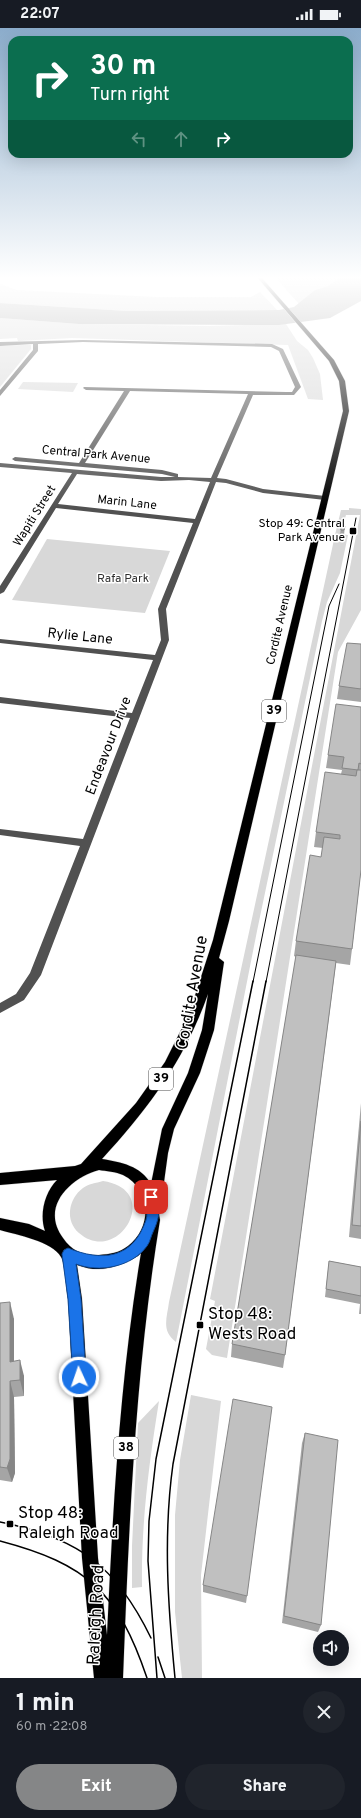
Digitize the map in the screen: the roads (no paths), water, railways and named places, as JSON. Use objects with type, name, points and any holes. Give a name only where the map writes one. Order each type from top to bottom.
[{"type":"main road","name":"Cordite Avenue","points":[[80,1170],[135,1114],[169,1066],[185,1036],[200,999],[224,921],[346,411],[346,401],[342,381],[326,354]]},
{"type":"main road","name":"Cordite Avenue","points":[[153,1214],[162,1153],[168,1129],[194,1073],[208,1030],[224,921]]},
{"type":"main road","name":"38","points":[[0,1179],[80,1170],[99,1164],[113,1164],[126,1168],[137,1175],[146,1185],[151,1197],[153,1214]]},
{"type":"main road","points":[[68,1254],[58,1243],[51,1231],[48,1218],[50,1204],[55,1192],[63,1181],[80,1170]]},
{"type":"main road","name":"39","points":[[68,1254],[84,1261],[97,1263],[110,1262],[122,1258],[133,1251],[142,1242],[153,1214]]},
{"type":"main road","name":"Raleigh Road","points":[[114,1678],[125,1458],[132,1379],[153,1214]]},
{"type":"main road","points":[[0,1224],[29,1231],[58,1243]]},
{"type":"main road","name":"Raleigh Road","points":[[68,1254],[75,1299],[90,1558],[103,1678]]},
{"type":"street","points":[[0,394],[33,354]]},
{"type":"street","points":[[86,388],[286,394],[294,392],[298,389],[282,354]]},
{"type":"street","points":[[81,465],[128,389]]},
{"type":"street","name":"Endeavour Drive","points":[[0,1008],[20,997],[35,975],[165,640],[162,609],[251,393]]},
{"type":"street","name":"Central Park Avenue","points":[[0,458],[162,472],[189,478]]},
{"type":"street","name":"Central Park Avenue","points":[[1,467],[76,471],[161,479],[189,478],[214,480],[280,494],[325,498]]},
{"type":"street","name":"Wapiti Street","points":[[0,592],[76,471]]},
{"type":"street","name":"Marin Lane","points":[[54,506],[197,521]]},
{"type":"street","name":"Rylie Lane","points":[[0,641],[158,658]]},
{"type":"street","points":[[0,700],[136,716]]},
{"type":"street","points":[[0,832],[86,843]]},
{"type":"tram line","points":[[266,982],[356,518]]},
{"type":"tram line","points":[[253,982],[329,606],[339,584]]},
{"type":"tram line","points":[[157,1678],[148,1561],[149,1521],[156,1459],[253,981]]},
{"type":"tram line","points":[[175,1678],[170,1624],[167,1544],[173,1464],[266,981]]},
{"type":"tram line","points":[[0,1522],[52,1537],[73,1547],[92,1559],[109,1574],[124,1592],[138,1613],[151,1638]]},
{"type":"tram line","points":[[0,1541],[56,1560],[77,1572],[95,1586],[111,1603],[124,1624],[136,1648],[147,1678]]},
{"type":"tram line","points":[[158,1657],[165,1678]]},
{"type":"place","name":"Stop 49: Central Park Avenue","points":[[353,531]]},
{"type":"place","name":"Stop 48: Wests Road","points":[[200,1325]]},
{"type":"place","name":"Stop 48: Raleigh Road","points":[[10,1524]]},
{"type":"park label","name":"Rafa Park","points":[[123,579]]}]
